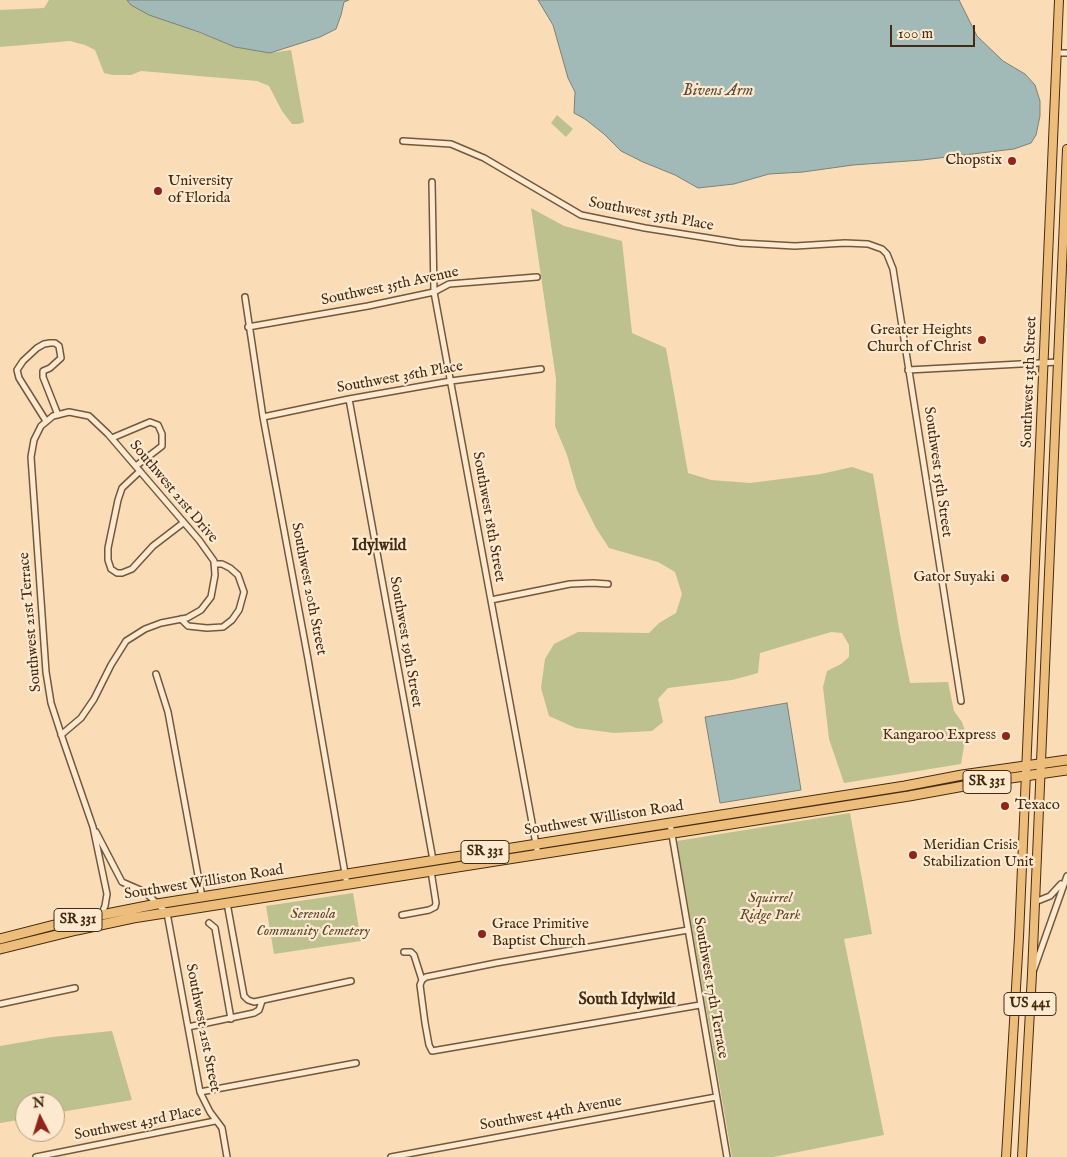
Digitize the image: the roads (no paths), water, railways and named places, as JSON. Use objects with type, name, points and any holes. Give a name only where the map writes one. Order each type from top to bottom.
[{"type":"highway","name":"Southwest Williston Road","points":[[0,939],[101,914],[156,904],[1067,760]]},
{"type":"highway","name":"Southwest Williston Road","points":[[0,949],[107,923],[1067,770]]},
{"type":"highway","points":[[841,796],[843,806]]},
{"type":"main road","name":"Southwest 13th Street","points":[[1027,765],[1059,0]]},
{"type":"main road","name":"Southwest 13th Street","points":[[1041,763],[1067,149]]},
{"type":"main road","points":[[1040,452],[1054,453]]},
{"type":"main road","points":[[1034,592],[1048,596]]},
{"type":"main road","name":"US 441","points":[[1022,1157],[1041,763]]},
{"type":"main road","name":"US 441","points":[[1006,1157],[1013,1064],[1027,765]]},
{"type":"main road","points":[[1020,928],[1025,915],[1035,902]]},
{"type":"main road","points":[[1019,947],[1032,948]]},
{"type":"main road","points":[[1013,1064],[1026,1066]]},
{"type":"street","points":[[1057,53],[1067,53]]},
{"type":"street","name":"Southwest 35th Place","points":[[403,141],[451,144],[484,158],[581,215],[645,228],[740,243],[795,246],[868,244],[882,248]]},
{"type":"street","name":"Southwest 18th Street","points":[[432,182],[434,292],[538,855]]},
{"type":"street","name":"Southwest 15th Street","points":[[882,248],[887,254],[893,269],[961,701]]},
{"type":"street","name":"Southwest 35th Avenue","points":[[248,327],[368,306],[434,292],[449,284],[538,277]]},
{"type":"street","name":"Southwest 20th Street","points":[[245,297],[263,417],[308,658],[347,885]]},
{"type":"street","points":[[46,421],[19,378],[17,370],[23,360],[37,348],[50,343],[55,343],[59,346],[61,358],[50,368],[43,371],[43,377],[55,415]]},
{"type":"street","points":[[908,370],[1058,362]]},
{"type":"street","name":"Southwest 36th Place","points":[[263,417],[349,399],[451,381],[542,368]]},
{"type":"street","name":"Southwest 19th Street","points":[[349,399],[433,860]]},
{"type":"street","name":"Southwest 21st Drive","points":[[55,415],[69,412],[89,416],[112,438],[199,540],[214,561],[215,575],[211,597],[201,610],[187,618],[161,623],[145,629],[126,641],[111,665],[94,699],[81,718],[61,735]]},
{"type":"street","name":"Southwest 21st Terrace","points":[[55,415],[41,426],[34,440],[31,457],[46,672],[51,703],[93,827],[107,894],[106,906],[101,914]]},
{"type":"street","points":[[112,438],[150,422],[158,425],[162,434],[162,446],[138,469],[122,488],[108,548],[108,560],[112,570],[117,573],[132,570],[153,546],[183,523]]},
{"type":"street","points":[[181,619],[188,626],[223,627],[232,620],[239,610],[244,592],[242,582],[238,575],[230,568],[222,564],[214,564]]},
{"type":"street","points":[[491,600],[566,585],[608,584]]},
{"type":"street","points":[[156,674],[168,712],[202,897]]},
{"type":"street","name":"Southwest 17th Terrace","points":[[670,823],[726,1157]]},
{"type":"street","name":"Southwest 21st Terrace","points":[[93,827],[122,882],[145,892],[156,904]]},
{"type":"street","points":[[402,915],[429,910],[435,907],[431,871]]},
{"type":"street","points":[[1035,902],[1054,893],[1067,876]]},
{"type":"street","points":[[1032,974],[1067,876]]},
{"type":"street","points":[[227,903],[244,996],[248,1000],[254,1002],[262,1001],[351,981]]},
{"type":"street","points":[[156,904],[167,913]]},
{"type":"street","name":"Southwest 21st Street","points":[[167,913],[200,1092],[215,1121],[222,1128],[227,1157]]},
{"type":"street","points":[[209,923],[215,928],[231,1019]]},
{"type":"street","points":[[422,980],[426,977],[523,958],[688,930]]},
{"type":"street","points":[[404,952],[411,952],[414,955],[422,980],[420,985],[425,1023],[432,1051],[454,1049],[700,1005]]},
{"type":"street","points":[[0,1004],[75,988]]},
{"type":"street","points":[[188,1027],[254,1013],[259,1010],[262,1001]]},
{"type":"street","points":[[200,1092],[356,1063]]},
{"type":"street","name":"Southwest 44th Avenue","points":[[391,1157],[716,1097]]},
{"type":"street","name":"Southwest 43rd Place","points":[[36,1157],[215,1121]]},
{"type":"water","points":[[127,0],[349,0],[344,2],[336,29],[320,37],[270,53],[235,47],[199,32],[149,15],[131,5]]},
{"type":"water","name":"Bivens Arm","points":[[538,0],[959,0],[977,36],[1003,61],[1025,74],[1035,85],[1040,101],[1040,116],[1036,135],[1031,143],[1014,149],[922,160],[769,174],[734,184],[698,188],[675,175],[621,151],[604,134],[574,113],[575,92],[568,78],[553,25]]},
{"type":"water","points":[[787,703],[801,790],[720,803],[705,717]]},
{"type":"place","name":"Chopstix","points":[[1012,161]]},
{"type":"place","name":"University of Florida","points":[[158,191]]},
{"type":"place","name":"Greater Heights Church of Christ","points":[[982,340]]},
{"type":"place","name":"Gator Suyaki","points":[[1005,578]]},
{"type":"place","name":"Kangaroo Express","points":[[1006,736]]},
{"type":"place","name":"Texaco","points":[[1005,806]]},
{"type":"place","name":"Meridian Crisis Stabilization Unit","points":[[913,855]]},
{"type":"place","name":"Grace Primitive Baptist Church","points":[[482,934]]},
{"type":"district","name":"Idylwild","points":[[379,547]]},
{"type":"district","name":"South Idylwild","points":[[627,1001]]},
{"type":"park label","name":"Squirrel Ridge Park","points":[[770,908]]},
{"type":"park label","name":"Serenola Community Cemetery","points":[[313,924]]}]
